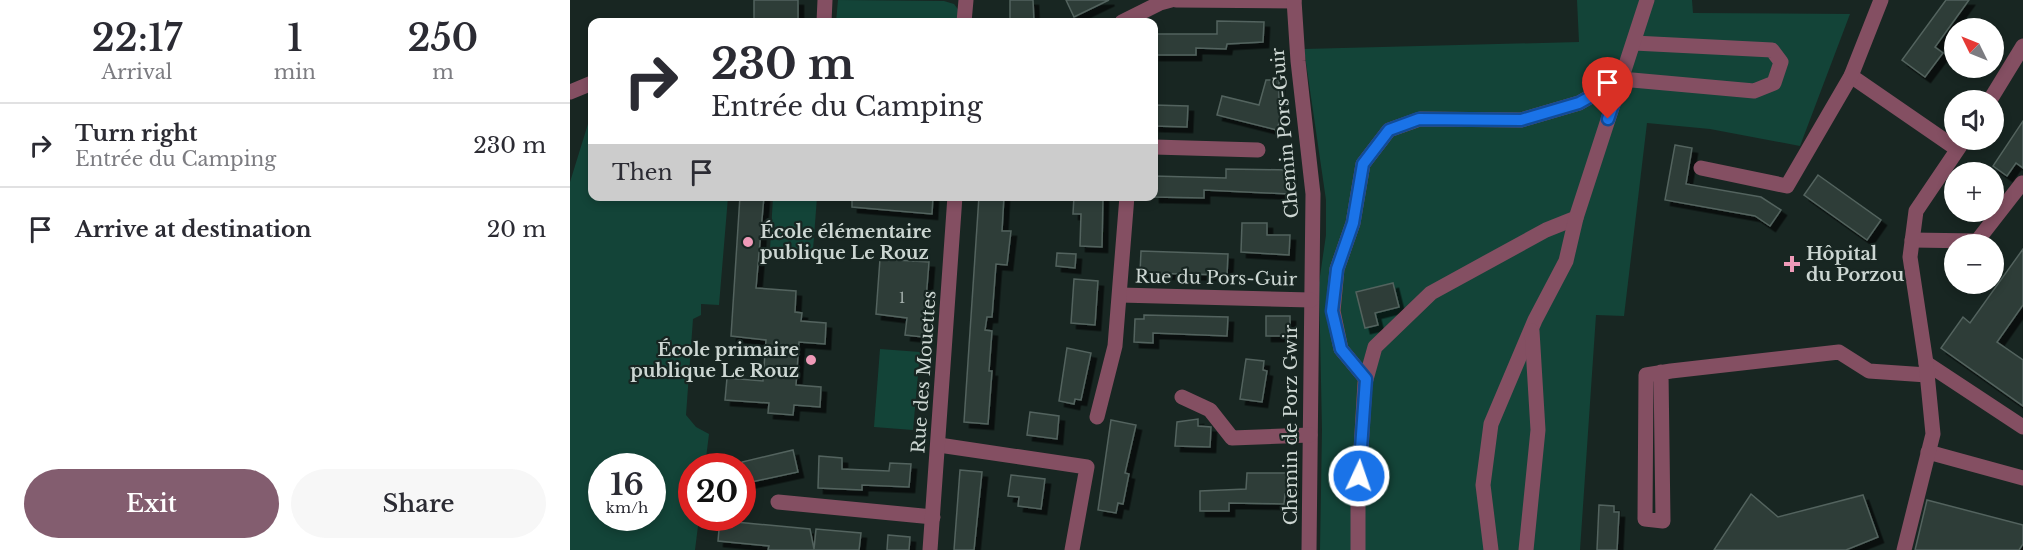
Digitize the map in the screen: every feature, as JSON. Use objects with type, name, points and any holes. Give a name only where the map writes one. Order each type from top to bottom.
[{"type":"street","points":[[824,18],[825,0]]},
{"type":"street","points":[[964,18],[966,0]]},
{"type":"street","points":[[1130,18],[1171,0]]},
{"type":"street","points":[[1176,0],[1294,1]]},
{"type":"street","points":[[1491,550],[1483,484],[1491,424],[1532,328],[1566,261],[1576,218],[1647,0]]},
{"type":"street","points":[[1701,168],[1786,186],[1851,76],[1881,0]]},
{"type":"street","name":"Chemin Pors-Guir","points":[[1294,1],[1298,61],[1313,194],[1311,300]]},
{"type":"street","points":[[1366,379],[1341,349],[1332,311],[1337,269],[1353,223],[1363,164],[1389,130],[1419,119],[1521,120],[1579,103],[1622,79],[1754,91],[1774,83],[1782,62],[1772,51],[1634,43]]},
{"type":"street","points":[[1996,90],[2023,46]]},
{"type":"street","points":[[1851,76],[1944,134]]},
{"type":"street","points":[[570,92],[588,85]]},
{"type":"street","points":[[1158,147],[1258,150]]},
{"type":"street","points":[[1904,550],[1933,434],[1927,369],[1910,257],[1912,240],[1916,211],[1956,150]]},
{"type":"street","points":[[1912,240],[1977,241],[2022,183]]},
{"type":"street","name":"Rue des Mouettes","points":[[930,550],[955,201]]},
{"type":"street","points":[[1097,417],[1115,346],[1127,201]]},
{"type":"street","points":[[1358,550],[1358,499],[1366,379],[1375,347],[1431,293],[1546,230],[1576,218]]},
{"type":"street","name":"Rue du Pors-Guir","points":[[1120,295],[1311,300]]},
{"type":"street","name":"Chemin de Porz Gwir","points":[[1309,550],[1311,300]]},
{"type":"street","points":[[1526,550],[1538,430],[1532,328]]},
{"type":"street","points":[[1654,374],[1839,352],[1869,370],[1927,369],[2023,427]]},
{"type":"street","points":[[1654,374],[1663,521],[1645,519],[1654,374]]},
{"type":"street","points":[[1182,396],[1210,410],[1232,438],[1310,435]]},
{"type":"street","points":[[939,445],[1087,467],[1072,550]]},
{"type":"street","points":[[1928,452],[2023,478]]},
{"type":"street","points":[[778,502],[933,517]]},
{"type":"green space","points":[[838,0],[944,1],[954,4],[960,12],[959,18],[836,18]]},
{"type":"green space","points":[[1577,0],[1692,0],[1693,13],[1850,14],[1800,146],[1710,129],[1647,123],[1624,316],[1596,315],[1580,550],[1320,550],[1322,430],[1319,283],[1326,235],[1326,200],[1304,49],[1579,42]]},
{"type":"green space","points":[[588,124],[588,201],[728,201],[719,305],[701,304],[701,315],[693,319],[686,415],[696,427],[709,434],[707,453],[678,453],[678,531],[697,531],[695,550],[570,550],[570,182]]},
{"type":"green space","points":[[773,201],[817,201],[813,250],[770,249]]},
{"type":"green space","points":[[880,349],[920,352],[913,430],[874,427]]},
{"type":"building","points":[[754,0],[798,0],[798,18],[754,18]]},
{"type":"building","points":[[1010,0],[1033,0],[1034,18],[1010,18]]},
{"type":"building","points":[[1066,0],[1109,0],[1074,17]]},
{"type":"building","points":[[1946,0],[1969,0],[1956,18],[1944,18],[1944,35],[1935,47],[1943,53],[1925,77],[1902,60]]},
{"type":"building","points":[[1217,21],[1264,22],[1263,42],[1227,44],[1226,49],[1196,48],[1196,55],[1158,55],[1158,34],[1217,34]]},
{"type":"building","points":[[1266,80],[1279,80],[1279,110],[1282,111],[1277,130],[1217,115],[1222,96],[1259,105]]},
{"type":"building","points":[[1158,105],[1188,106],[1187,127],[1158,126]]},
{"type":"building","points":[[2023,121],[2023,168],[2016,163],[2007,176],[2004,174],[2004,162],[1996,162]]},
{"type":"building","points":[[1675,145],[1692,148],[1686,184],[1761,197],[1781,210],[1770,226],[1755,216],[1665,200]]},
{"type":"building","points":[[1226,169],[1291,170],[1290,194],[1204,190],[1204,198],[1158,197],[1158,176],[1226,178]]},
{"type":"building","points":[[1818,175],[1881,220],[1867,240],[1804,195]]},
{"type":"building","points":[[740,201],[764,201],[756,288],[796,291],[795,312],[802,313],[801,321],[826,323],[825,344],[799,342],[796,385],[821,387],[820,407],[794,405],[793,415],[768,413],[769,403],[725,400],[727,378],[763,381],[766,340],[731,336]]},
{"type":"building","points":[[852,201],[933,201],[932,214],[852,207]]},
{"type":"building","points":[[979,201],[1004,201],[1002,231],[1011,231],[1007,265],[996,264],[992,317],[987,317],[985,330],[992,331],[988,424],[964,422]]},
{"type":"building","points":[[1074,201],[1103,201],[1102,247],[1080,246],[1081,214],[1073,214]]},
{"type":"building","points":[[1242,223],[1267,223],[1267,235],[1290,235],[1289,255],[1241,252]]},
{"type":"building","points":[[2023,249],[2023,305],[1997,342],[2023,360],[2023,406],[1941,348],[1963,317],[1970,323],[1991,294],[2004,294],[2004,276]]},
{"type":"building","points":[[1141,251],[1228,254],[1227,275],[1140,273]]},
{"type":"building","points":[[1057,253],[1076,254],[1075,268],[1056,266]]},
{"type":"building","points":[[880,259],[929,262],[923,337],[905,335],[907,318],[876,314]]},
{"type":"building","points":[[1074,279],[1098,281],[1095,325],[1071,323]]},
{"type":"building","points":[[1393,283],[1399,307],[1375,313],[1378,325],[1365,328],[1356,292]]},
{"type":"building","points":[[1144,315],[1228,317],[1227,336],[1153,333],[1153,343],[1134,342],[1135,319],[1144,319]]},
{"type":"building","points":[[1266,316],[1290,316],[1290,336],[1266,336]]},
{"type":"building","points":[[1067,348],[1091,353],[1081,400],[1075,399],[1074,404],[1059,401]]},
{"type":"building","points":[[1246,359],[1264,361],[1263,370],[1267,371],[1262,402],[1240,399]]},
{"type":"building","points":[[1030,412],[1059,416],[1057,439],[1027,435]]},
{"type":"building","points":[[1198,419],[1198,426],[1211,427],[1210,447],[1175,446],[1177,422]]},
{"type":"building","points":[[1111,420],[1136,425],[1125,473],[1129,474],[1123,504],[1118,503],[1116,513],[1098,510]]},
{"type":"building","points":[[793,450],[798,472],[756,481],[756,459]]},
{"type":"building","points":[[819,456],[842,458],[842,469],[889,471],[890,463],[911,464],[909,487],[862,485],[862,490],[818,488]]},
{"type":"building","points":[[960,470],[982,472],[974,550],[954,550]]},
{"type":"building","points":[[1247,473],[1293,473],[1293,494],[1285,494],[1284,504],[1229,503],[1229,511],[1200,511],[1200,491],[1246,489]]},
{"type":"building","points":[[1011,475],[1045,479],[1041,509],[1018,506],[1019,497],[1008,496]]},
{"type":"building","points":[[1751,494],[1778,517],[1863,495],[1878,537],[1846,550],[1714,550]]},
{"type":"building","points":[[1927,500],[2023,525],[2023,544],[2019,550],[1915,550]]},
{"type":"building","points":[[1599,505],[1614,506],[1614,512],[1619,512],[1617,550],[1597,550]]},
{"type":"building","points":[[756,524],[810,529],[814,549],[816,529],[861,533],[859,550],[768,550],[769,546],[718,541],[719,531],[756,531]]},
{"type":"building","points":[[888,535],[910,537],[909,550],[887,550]]},
{"type":"place","name":"École élémentaire publique Le Rouz","points":[[748,242]]},
{"type":"place","name":"Hôpital du Porzou","points":[[1792,264]]},
{"type":"place","name":"École primaire publique Le Rouz","points":[[811,360]]},
{"type":"route","points":[[1359,476],[1366,379],[1341,349],[1332,311],[1337,269],[1353,223],[1363,164],[1389,130],[1419,119],[1521,120],[1579,103],[1622,79],[1608,119]]}]
